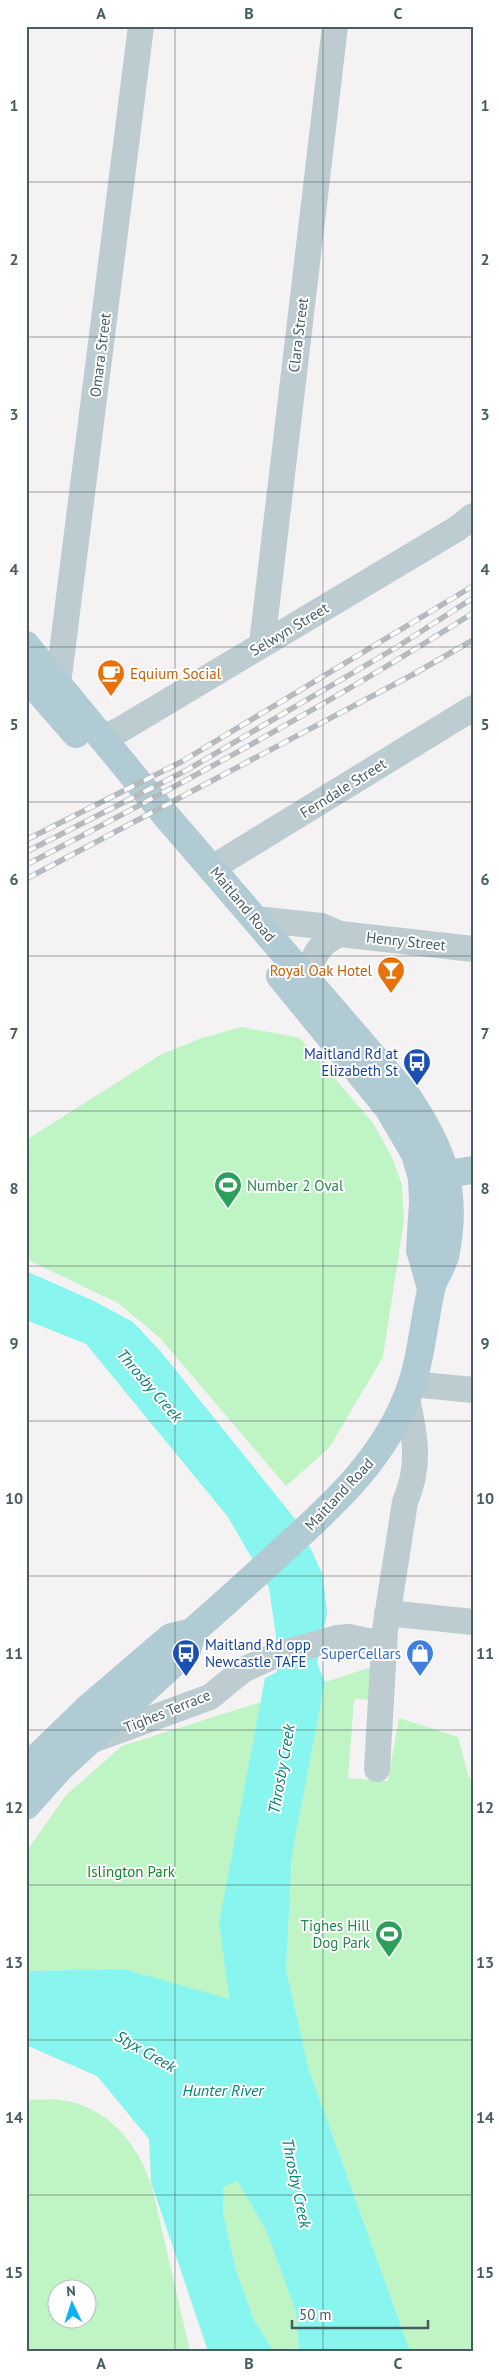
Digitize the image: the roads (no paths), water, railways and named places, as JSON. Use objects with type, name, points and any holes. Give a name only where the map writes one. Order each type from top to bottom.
[{"type":"main road","name":"Maitland Road","points":[[26,645],[58,684],[104,749],[195,857],[388,1108],[415,1154],[447,1174]]},
{"type":"main road","name":"Maitland Road","points":[[26,677],[104,749]]},
{"type":"main road","name":"Maitland Road","points":[[195,857],[255,919],[407,1096],[435,1141],[447,1174]]},
{"type":"main road","name":"Maitland Road","points":[[26,1768],[87,1709],[171,1637],[192,1632],[346,1492],[370,1463],[387,1436],[409,1391],[422,1341],[431,1288],[420,1250],[423,1202],[447,1174]]},
{"type":"main road","name":"Maitland Road","points":[[26,1806],[60,1768],[187,1651],[192,1632]]},
{"type":"street","name":"Omara Street","points":[[58,684],[141,26]]},
{"type":"street","name":"Clara Street","points":[[262,644],[335,26]]},
{"type":"street","name":"Selwyn Street","points":[[104,749],[120,730],[458,528],[473,516]]},
{"type":"street","name":"Ferndale Street","points":[[195,857],[473,708]]},
{"type":"street","name":"Henry Street","points":[[255,919],[321,926],[340,934],[473,948]]},
{"type":"street","points":[[306,978],[320,946],[325,941],[340,934]]},
{"type":"street","points":[[377,1769],[387,1613],[405,1502],[413,1485],[416,1443],[409,1391],[473,1390]]},
{"type":"street","points":[[387,1613],[473,1622]]},
{"type":"street","name":"Tighes Terrace","points":[[89,1741],[210,1697],[243,1670],[276,1655],[337,1638],[349,1637],[372,1642],[384,1641]]},
{"type":"water","name":"Hunter River","points":[[26,1271],[94,1301],[133,1322],[162,1353],[299,1524],[323,1575],[327,1613],[317,1663],[325,1682],[292,1855],[286,1969],[309,2070],[410,2351],[299,2351],[296,2312],[266,2230],[237,2181],[223,2187],[223,2212],[235,2267],[254,2320],[274,2351],[208,2351],[151,2182],[149,2139],[97,2076],[26,2045],[26,1971],[124,1969],[229,1999],[219,1923],[265,1678],[277,1672],[276,1636],[269,1588],[228,1517],[86,1344],[26,1320]]},
{"type":"railway","points":[[26,840],[181,762],[473,586]]},
{"type":"railway","points":[[26,852],[187,770],[397,647],[473,598]]},
{"type":"railway","points":[[26,865],[252,744],[363,680],[473,613]]},
{"type":"railway","points":[[26,879],[412,675],[473,640]]},
{"type":"place","name":"Equium Social","points":[[111,697]]},
{"type":"place","name":"Royal Oak Hotel","points":[[391,994]]},
{"type":"place","name":"Maitland Rd at Elizabeth St","points":[[417,1086]]},
{"type":"place","name":"Number 2 Oval","points":[[228,1209]]},
{"type":"place","name":"Maitland Rd opp Newcastle TAFE","points":[[186,1677]]},
{"type":"place","name":"SuperCellars","points":[[420,1677]]},
{"type":"place","name":"Tighes Hill Dog Park","points":[[389,1958]]},
{"type":"water label","name":"Throsby Creek","points":[[150,1385]]},
{"type":"water label","name":"Throsby Creek","points":[[281,1769]]},
{"type":"water label","name":"Styx Creek","points":[[146,2051]]},
{"type":"water label","name":"Throsby Creek","points":[[297,2183]]},
{"type":"park label","name":"Islington Park","points":[[131,1871]]}]
